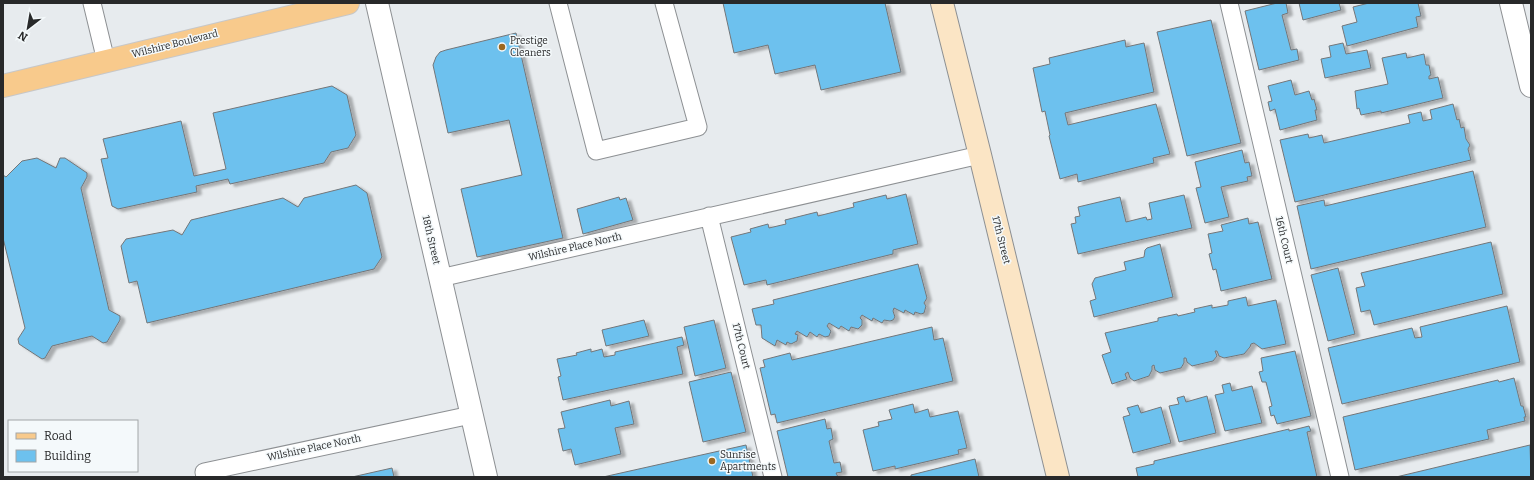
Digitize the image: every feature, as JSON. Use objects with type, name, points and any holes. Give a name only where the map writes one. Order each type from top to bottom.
[{"type":"main road","name":"Wilshire Boulevard","points":[[3,86],[348,3]]},
{"type":"street","name":"18th Street","points":[[377,3],[486,477]]},
{"type":"street","name":"17th Street","points":[[942,3],[1058,477]]},
{"type":"street","points":[[1511,3],[1531,86]]},
{"type":"lane","points":[[92,3],[106,61]]},
{"type":"lane","points":[[558,3],[596,152],[698,127],[664,3]]},
{"type":"lane","name":"16th Court","points":[[1229,3],[1340,477]]},
{"type":"lane","name":"Wilshire Place North","points":[[440,278],[980,155]]},
{"type":"lane","name":"17th Court","points":[[710,216],[773,477]]},
{"type":"lane","name":"Wilshire Place North","points":[[205,475],[471,415]]},
{"type":"building","points":[[723,3],[885,3],[901,72],[821,90],[815,65],[775,74],[768,45],[734,53]]},
{"type":"building","points":[[1277,3],[1286,3],[1288,13],[1282,15],[1291,50],[1297,49],[1299,60],[1259,70],[1245,11]]},
{"type":"building","points":[[1299,3],[1339,3],[1341,10],[1303,20]]},
{"type":"building","points":[[1369,3],[1418,3],[1421,16],[1416,17],[1418,27],[1347,46],[1342,26],[1357,22],[1353,7]]},
{"type":"building","points":[[1211,20],[1241,143],[1187,156],[1157,32]]},
{"type":"building","points":[[516,33],[563,238],[477,257],[461,189],[522,175],[509,120],[448,133],[433,65],[440,52]]},
{"type":"building","points":[[1125,40],[1126,47],[1144,43],[1154,92],[1065,113],[1068,125],[1156,104],[1170,154],[1153,158],[1154,163],[1078,182],[1077,174],[1060,179],[1049,136],[1045,111],[1042,112],[1033,68],[1050,64],[1049,58]]},
{"type":"building","points":[[1343,43],[1346,54],[1367,50],[1371,68],[1325,78],[1321,59],[1331,57],[1329,46]]},
{"type":"building","points":[[1406,53],[1407,58],[1424,54],[1426,65],[1429,65],[1431,75],[1429,76],[1429,79],[1438,77],[1443,98],[1381,113],[1381,111],[1361,115],[1359,108],[1357,109],[1355,91],[1388,84],[1382,58]]},
{"type":"building","points":[[1291,80],[1295,95],[1309,91],[1312,100],[1314,99],[1317,110],[1315,110],[1317,120],[1280,130],[1275,109],[1270,111],[1268,102],[1272,101],[1268,86]]},
{"type":"building","points":[[332,86],[347,95],[356,135],[348,148],[331,152],[324,163],[230,184],[228,179],[196,186],[197,192],[118,209],[112,206],[101,159],[108,158],[103,139],[181,121],[194,176],[226,169],[213,113]]},
{"type":"building","points":[[1453,104],[1457,120],[1459,119],[1461,128],[1464,127],[1466,139],[1470,145],[1468,149],[1471,160],[1295,202],[1280,140],[1308,134],[1309,138],[1322,135],[1324,143],[1410,123],[1408,115],[1421,112],[1423,121],[1432,119],[1430,110]]},
{"type":"building","points":[[1242,150],[1245,163],[1249,162],[1252,176],[1247,177],[1248,181],[1221,187],[1229,217],[1205,223],[1196,188],[1201,187],[1195,162]]},
{"type":"building","points":[[37,158],[56,168],[60,158],[65,158],[87,173],[87,177],[81,188],[109,310],[120,316],[120,320],[107,342],[103,343],[92,336],[52,346],[45,358],[42,359],[19,344],[18,339],[25,328],[3,238],[3,175],[6,177],[22,161]]},
{"type":"building","points":[[1473,171],[1486,227],[1311,269],[1297,206],[1324,200],[1325,206]]},
{"type":"building","points":[[356,185],[367,193],[382,257],[374,269],[147,323],[137,281],[129,283],[121,246],[126,239],[173,230],[182,235],[191,220],[283,198],[298,207],[304,198]]},
{"type":"building","points":[[906,194],[918,244],[893,250],[893,254],[767,285],[766,280],[744,285],[731,237],[751,232],[750,229],[768,224],[769,228],[786,224],[785,220],[817,212],[818,216],[854,207],[853,203],[886,195],[887,199]]},
{"type":"building","points":[[1184,195],[1192,228],[1078,254],[1071,224],[1076,223],[1075,217],[1080,216],[1078,207],[1120,197],[1126,222],[1146,217],[1147,220],[1152,219],[1149,203]]},
{"type":"building","points":[[619,197],[620,200],[626,198],[633,220],[583,234],[577,209]]},
{"type":"building","points":[[1248,218],[1249,224],[1258,222],[1272,279],[1221,291],[1216,269],[1213,270],[1209,254],[1212,253],[1208,234],[1223,231],[1221,225]]},
{"type":"building","points":[[1491,242],[1503,294],[1374,325],[1370,310],[1361,312],[1356,288],[1365,286],[1361,273]]},
{"type":"building","points":[[1160,244],[1173,297],[1094,317],[1090,301],[1096,299],[1092,284],[1095,278],[1126,270],[1124,262],[1144,257],[1145,250],[1147,248]]},
{"type":"building","points":[[918,264],[927,298],[924,303],[926,306],[924,313],[921,314],[915,312],[914,315],[905,310],[904,313],[894,308],[893,311],[895,317],[893,320],[884,320],[882,323],[873,318],[872,321],[862,315],[860,318],[862,320],[862,325],[858,329],[851,327],[849,331],[841,326],[839,329],[829,323],[827,326],[831,331],[829,336],[825,337],[819,334],[817,337],[810,332],[807,337],[797,331],[795,334],[798,335],[797,341],[791,344],[787,342],[786,345],[777,340],[775,346],[762,338],[761,325],[756,325],[752,309],[774,304],[773,300]]},
{"type":"building","points":[[1338,268],[1355,334],[1328,341],[1311,275]]},
{"type":"building","points":[[1246,297],[1248,306],[1276,300],[1286,344],[1262,349],[1254,343],[1251,344],[1244,354],[1224,358],[1219,356],[1217,351],[1215,351],[1217,356],[1213,361],[1192,366],[1187,362],[1186,358],[1184,358],[1184,363],[1181,368],[1160,373],[1155,370],[1154,365],[1152,366],[1149,376],[1134,381],[1130,378],[1128,372],[1125,374],[1127,379],[1112,384],[1102,355],[1111,352],[1105,333],[1158,321],[1158,318],[1177,314],[1178,316],[1195,312],[1194,309],[1212,305],[1212,308],[1228,305],[1228,301]]},
{"type":"building","points":[[1507,306],[1520,362],[1342,404],[1328,348],[1412,328],[1415,338],[1422,337],[1420,327]]},
{"type":"building","points":[[644,320],[649,336],[606,346],[602,330]]},
{"type":"building","points":[[714,320],[726,368],[695,376],[684,327]]},
{"type":"building","points":[[932,327],[934,340],[943,338],[953,381],[777,423],[775,414],[771,415],[760,368],[765,367],[763,360],[790,353],[792,360]]},
{"type":"building","points":[[682,337],[684,345],[677,347],[683,374],[563,400],[558,377],[561,376],[557,359],[577,355],[576,353],[591,349],[591,352],[602,349],[604,357],[615,355],[615,352]]},
{"type":"building","points":[[1295,351],[1311,416],[1277,424],[1274,415],[1271,416],[1269,407],[1272,406],[1266,382],[1262,382],[1259,372],[1263,371],[1261,358]]},
{"type":"building","points":[[731,372],[746,432],[703,442],[689,382]]},
{"type":"building","points":[[1514,378],[1521,406],[1523,406],[1526,417],[1524,417],[1525,421],[1487,430],[1489,439],[1355,470],[1343,417],[1498,380],[1499,382]]},
{"type":"building","points":[[1230,383],[1232,391],[1252,386],[1262,423],[1225,431],[1215,395],[1224,393],[1222,385]]},
{"type":"building","points":[[1184,396],[1186,402],[1207,396],[1216,433],[1179,442],[1169,406],[1179,404],[1177,398]]},
{"type":"building","points":[[610,400],[611,406],[629,401],[634,424],[615,428],[621,454],[575,465],[571,449],[563,451],[558,429],[565,428],[561,412]]},
{"type":"building","points":[[913,404],[915,413],[928,409],[930,417],[958,411],[967,448],[958,450],[959,454],[895,469],[895,466],[873,471],[863,430],[879,426],[878,422],[892,419],[889,410]]},
{"type":"building","points":[[1138,405],[1141,413],[1161,407],[1171,443],[1133,453],[1123,417],[1130,415],[1127,408]]},
{"type":"building","points":[[825,419],[827,429],[831,428],[833,439],[829,441],[834,463],[840,462],[842,472],[836,473],[838,477],[788,477],[777,431]]},
{"type":"building","points":[[1309,426],[1311,431],[1307,432],[1317,477],[1138,477],[1136,468],[1154,464],[1154,461],[1289,429],[1289,431]]},
{"type":"building","name":"Sunrise Apartments","points":[[746,445],[753,477],[603,477]]},
{"type":"building","points":[[1530,445],[1531,477],[1396,477]]},
{"type":"building","points":[[975,459],[979,477],[911,477],[911,475]]},
{"type":"building","points":[[392,468],[394,477],[352,477]]},
{"type":"place","name":"Prestige Cleaners","points":[[502,47]]},
{"type":"place","name":"Sunrise Apartments","points":[[712,461]]}]
